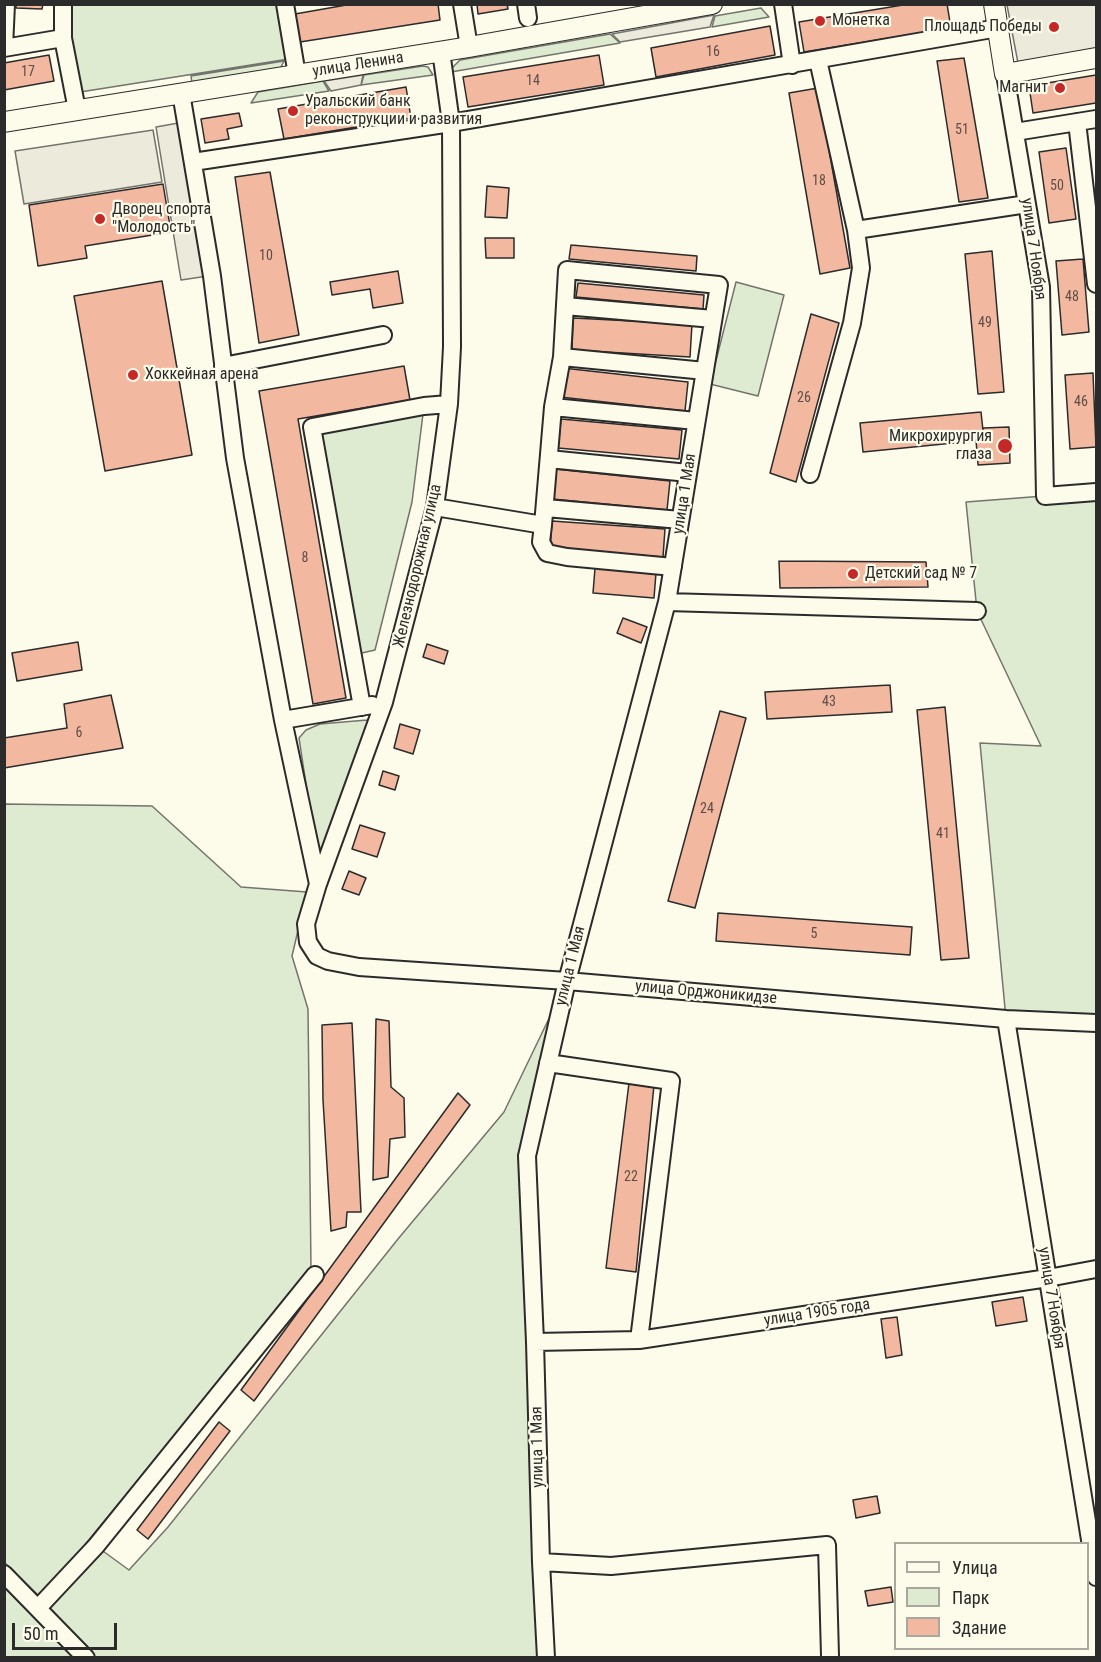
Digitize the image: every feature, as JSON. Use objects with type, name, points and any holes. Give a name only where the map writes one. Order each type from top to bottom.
[{"type":"main road","name":"улица Ленина","points":[[4,122],[469,47],[712,4]]},
{"type":"main road","name":"улица 7 Ноября","points":[[994,4],[1005,74]]},
{"type":"main road","points":[[1005,74],[1096,58]]},
{"type":"street","points":[[6,4],[4,48],[63,38]]},
{"type":"street","points":[[63,4],[63,38],[77,110]]},
{"type":"street","points":[[285,4],[297,75]]},
{"type":"street","points":[[462,4],[469,47]]},
{"type":"street","points":[[783,4],[792,65]]},
{"type":"street","points":[[193,162],[451,123],[998,28]]},
{"type":"street","name":"Железнодорожная улица","points":[[317,956],[308,942],[306,924],[318,884],[384,702],[435,507],[449,404],[452,347],[451,123],[441,51]]},
{"type":"street","points":[[810,474],[852,324],[861,268],[856,230],[818,60]]},
{"type":"street","name":"улица 7 Ноября","points":[[1005,74],[1041,287],[1045,496],[1096,492]]},
{"type":"street","points":[[181,93],[212,276],[234,458],[283,720],[318,884]]},
{"type":"street","points":[[1015,132],[1096,119]]},
{"type":"street","points":[[1077,122],[1096,284]]},
{"type":"street","points":[[856,230],[1027,204]]},
{"type":"street","name":"улица 1 Мая","points":[[546,1658],[527,1156],[567,981],[667,602],[718,285],[567,270],[565,306]]},
{"type":"street","points":[[673,567],[567,557],[547,553],[541,542],[546,508],[553,407],[562,357],[565,306],[713,319]]},
{"type":"street","points":[[223,366],[383,335]]},
{"type":"street","points":[[562,357],[705,371]]},
{"type":"street","points":[[362,707],[312,427],[424,406],[449,404]]},
{"type":"street","points":[[553,407],[696,421]]},
{"type":"street","points":[[549,459],[688,473]]},
{"type":"street","points":[[435,507],[543,525]]},
{"type":"street","points":[[546,508],[680,520]]},
{"type":"street","points":[[667,602],[976,611]]},
{"type":"street","points":[[283,720],[384,702]]},
{"type":"street","name":"улица Орджоникидзе","points":[[317,956],[328,961],[359,967],[567,981],[1006,1019],[1096,1023]]},
{"type":"street","name":"улица 7 Ноября","points":[[1006,1019],[1096,1578]]},
{"type":"street","points":[[548,1063],[671,1081],[639,1340]]},
{"type":"street","name":"улица 1905 года","points":[[535,1342],[639,1340],[1096,1269]]},
{"type":"street","points":[[38,1608],[96,1546],[315,1275]]},
{"type":"street","points":[[541,1562],[611,1566],[827,1545],[830,1656]]},
{"type":"street","points":[[4,1574],[86,1658]]},
{"type":"green space","points":[[63,5],[285,5],[295,58],[74,93]]},
{"type":"green space","points":[[761,8],[769,17],[712,27],[715,16]]},
{"type":"green space","points":[[610,34],[620,43],[451,72],[450,70],[460,60]]},
{"type":"green space","points":[[284,61],[280,69],[192,83],[191,76]]},
{"type":"green space","points":[[428,67],[433,75],[361,85],[364,75]]},
{"type":"green space","points":[[323,81],[329,91],[251,103],[258,92]]},
{"type":"green space","points":[[736,282],[784,295],[758,396],[710,384]]},
{"type":"green space","points":[[424,406],[412,502],[375,650],[353,655],[312,427]]},
{"type":"green space","points":[[1096,492],[1096,1023],[1006,1019],[980,743],[1041,746],[977,611],[966,502]]},
{"type":"green space","points":[[367,720],[369,726],[319,869],[299,738],[306,730],[320,724]]},
{"type":"green space","points":[[4,804],[152,806],[241,887],[307,892],[292,956],[308,1009],[311,1270],[41,1598],[4,1562]]},
{"type":"green space","points":[[567,981],[527,1156],[546,1657],[5,1657],[4,1574],[38,1608],[96,1546],[129,1570],[168,1527],[398,1239],[504,1112]]},
{"type":"shaded area","name":"Площадь Победы","points":[[1007,5],[1096,5],[1096,49],[1018,63]]},
{"type":"shaded area","points":[[714,15],[710,27],[620,42],[612,34]]},
{"type":"shaded area","points":[[363,75],[361,85],[331,91],[324,81]]},
{"type":"shaded area","points":[[184,122],[208,276],[181,280],[156,127]]},
{"type":"shaded area","points":[[153,130],[162,182],[24,204],[15,151]]},
{"type":"building","points":[[16,4],[43,4],[42,9],[16,8]]},
{"type":"building","points":[[352,4],[438,4],[440,20],[300,42],[295,14]]},
{"type":"building","points":[[477,4],[507,4],[508,9],[478,14]]},
{"type":"building","points":[[909,4],[947,4],[951,28],[804,52],[799,22]]},
{"type":"building","points":[[770,26],[775,55],[656,77],[651,48]]},
{"type":"building","points":[[49,55],[54,81],[4,90],[4,63]]},
{"type":"building","points":[[599,55],[604,85],[468,107],[463,77]]},
{"type":"building","points":[[964,58],[988,198],[959,202],[937,61]]},
{"type":"building","points":[[1096,75],[1096,103],[1033,113],[1029,86]]},
{"type":"building","points":[[406,87],[411,118],[284,139],[278,109]]},
{"type":"building","points":[[818,88],[850,268],[820,274],[789,93]]},
{"type":"building","points":[[239,113],[242,126],[227,129],[229,139],[205,143],[201,119]]},
{"type":"building","points":[[1066,148],[1076,219],[1049,223],[1039,152]]},
{"type":"building","points":[[270,172],[299,335],[259,343],[235,177]]},
{"type":"building","name":"Дворец спорта \"Молодость\"","points":[[163,184],[171,232],[85,246],[87,258],[38,266],[29,205]]},
{"type":"building","points":[[487,186],[509,188],[507,218],[485,217]]},
{"type":"building","points":[[485,238],[514,238],[514,258],[486,258]]},
{"type":"building","points":[[571,245],[697,256],[696,271],[569,259]]},
{"type":"building","points":[[992,251],[1004,392],[978,394],[965,254]]},
{"type":"building","points":[[1083,259],[1089,332],[1062,335],[1056,261]]},
{"type":"building","points":[[398,271],[403,303],[373,308],[370,289],[332,295],[330,282]]},
{"type":"building","points":[[162,281],[192,455],[105,471],[74,296]]},
{"type":"building","points":[[578,283],[704,295],[703,309],[576,297]]},
{"type":"building","points":[[811,314],[839,323],[796,482],[770,473]]},
{"type":"building","points":[[573,318],[692,324],[690,357],[572,350]]},
{"type":"building","points":[[404,366],[410,400],[298,419],[346,698],[313,704],[259,391]]},
{"type":"building","points":[[563,368],[688,382],[685,411],[560,397]]},
{"type":"building","points":[[1093,373],[1096,447],[1070,449],[1065,375]]},
{"type":"building","points":[[981,412],[984,440],[863,452],[860,423]]},
{"type":"building","points":[[561,419],[682,430],[679,459],[558,448]]},
{"type":"building","points":[[1009,427],[1010,463],[978,465],[976,440],[984,440],[983,428]]},
{"type":"building","points":[[555,469],[670,481],[667,510],[552,499]]},
{"type":"building","points":[[552,521],[665,529],[663,557],[550,549]]},
{"type":"building","name":"Детский сад № 7","points":[[779,561],[926,562],[928,587],[780,588]]},
{"type":"building","points":[[595,568],[656,573],[654,598],[593,593]]},
{"type":"building","points":[[623,618],[647,627],[641,643],[617,633]]},
{"type":"building","points":[[78,642],[82,670],[17,681],[12,653]]},
{"type":"building","points":[[427,644],[448,651],[444,664],[423,657]]},
{"type":"building","points":[[890,685],[892,712],[767,719],[765,692]]},
{"type":"building","points":[[111,695],[123,748],[4,768],[4,738],[67,728],[64,704]]},
{"type":"building","points":[[945,707],[969,958],[941,960],[917,710]]},
{"type":"building","points":[[720,711],[746,718],[695,908],[668,901]]},
{"type":"building","points":[[400,724],[420,730],[413,754],[394,748]]},
{"type":"building","points":[[383,771],[399,776],[395,790],[379,785]]},
{"type":"building","points":[[360,825],[385,833],[377,857],[352,849]]},
{"type":"building","points":[[349,871],[366,878],[359,895],[342,889]]},
{"type":"building","points":[[718,913],[912,927],[910,955],[716,941]]},
{"type":"building","points":[[376,1019],[389,1021],[391,1087],[404,1098],[405,1137],[390,1139],[388,1177],[373,1180]]},
{"type":"building","points":[[352,1023],[361,1212],[347,1212],[346,1227],[331,1231],[323,1100],[322,1025]]},
{"type":"building","points":[[629,1083],[654,1085],[636,1272],[606,1268]]},
{"type":"building","points":[[458,1093],[470,1105],[254,1401],[241,1390]]},
{"type":"building","points":[[1023,1297],[1027,1321],[996,1326],[992,1302]]},
{"type":"building","points":[[897,1317],[902,1355],[886,1358],[881,1319]]},
{"type":"building","points":[[219,1422],[230,1431],[148,1539],[137,1530]]},
{"type":"building","points":[[877,1496],[880,1513],[856,1518],[853,1500]]},
{"type":"building","points":[[891,1587],[893,1602],[868,1606],[865,1591]]},
{"type":"place","name":"Монетка","points":[[820,21]]},
{"type":"place","name":"Площадь Победы","points":[[1054,27]]},
{"type":"place","name":"Магнит","points":[[1060,88]]},
{"type":"place","name":"Уральский банк реконструкции и развития","points":[[293,111]]},
{"type":"place","name":"Дворец спорта \"Молодость\"","points":[[100,219]]},
{"type":"place","name":"Хоккейная арена","points":[[133,375]]},
{"type":"place","name":"Микрохирургия глаза","points":[[1005,446]]},
{"type":"place","name":"Детский сад № 7","points":[[853,574]]}]
